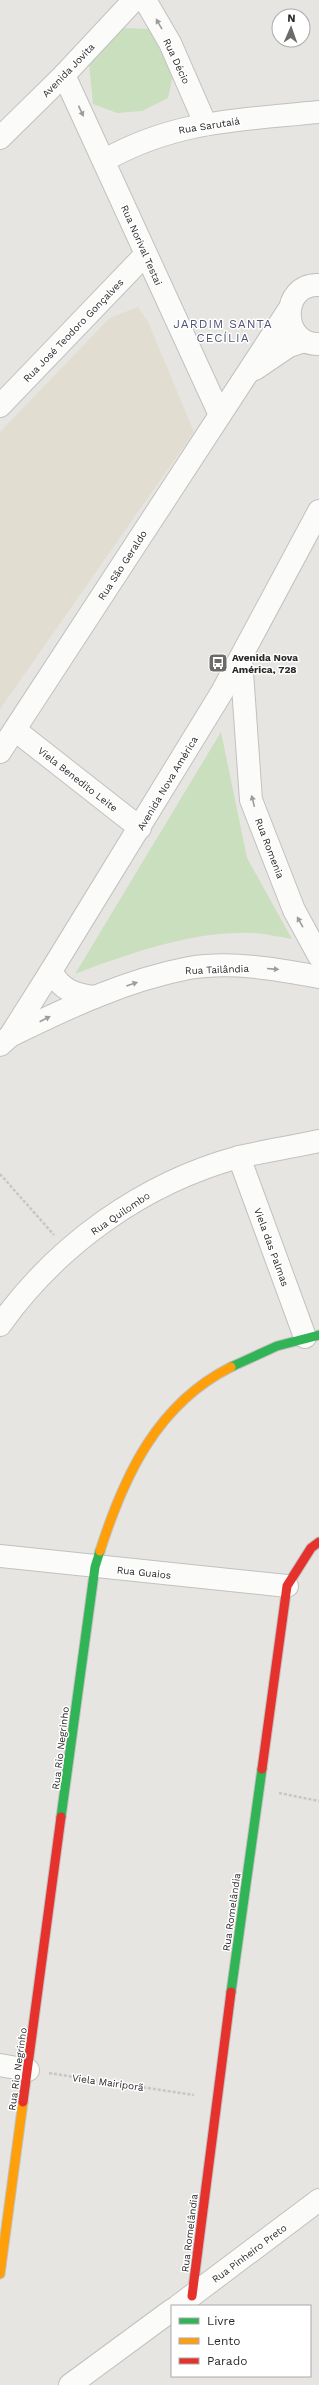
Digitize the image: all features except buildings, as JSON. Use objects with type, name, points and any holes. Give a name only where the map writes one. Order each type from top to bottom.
[{"type":"street","name":"Avenida Jovita","points":[[0,138],[64,75],[134,0]]},
{"type":"street","name":"Rua Décio","points":[[145,0],[170,43],[205,123]]},
{"type":"street","name":"Rua Norival Testai","points":[[64,75],[105,160],[145,255],[220,415]]},
{"type":"street","name":"Rua Sarutaiá","points":[[105,160],[133,144],[166,132],[205,123],[319,112]]},
{"type":"street","name":"Rua José Teodoro Gonçalves","points":[[0,406],[145,255]]},
{"type":"street","name":"Rua São Geraldo","points":[[0,752],[288,311],[294,296],[315,282]]},
{"type":"street","points":[[288,311],[291,326],[314,344]]},
{"type":"street","name":"Rua São Geraldo","points":[[244,378],[275,354],[314,344]]},
{"type":"street","name":"Avenida Nova América","points":[[5,1041],[52,971],[222,692],[319,511]]},
{"type":"street","name":"Rua Romenia","points":[[241,658],[251,800],[294,910],[319,956]]},
{"type":"street","name":"Rua Romenia","points":[[222,692],[234,706],[246,733]]},
{"type":"street","name":"Viela Benedito Leite","points":[[15,730],[140,828]]},
{"type":"street","name":"Rua Tailândia","points":[[5,1041],[95,997],[145,979],[190,968],[238,966],[286,970],[319,977]]},
{"type":"street","points":[[52,971],[57,982],[67,990],[80,995],[95,997]]},
{"type":"street","name":"Rua Quilombo","points":[[0,1325],[11,1310],[67,1249],[142,1195],[192,1173],[239,1158],[319,1142]]},
{"type":"street","name":"Viela das Palmas","points":[[239,1158],[312,1336]]},
{"type":"street","name":"Rua Rio Negrinho","points":[[0,2274],[95,1567],[109,1520],[128,1474],[157,1424],[188,1393],[233,1365],[312,1336]]},
{"type":"street","name":"Rua Romelândia","points":[[185,2301],[216,2098],[288,1586],[311,1548],[319,1542]]},
{"type":"street","name":"Rua Guaios","points":[[0,1556],[288,1586]]},
{"type":"street","points":[[0,2065],[28,2070]]},
{"type":"street","name":"Rua Pinheiro Preto","points":[[185,2301],[319,2200]]},
{"type":"street","points":[[70,2385],[171,2311]]},
{"type":"path","points":[[0,1174],[67,1249]]},
{"type":"path","points":[[259,1789],[319,1801]]},
{"type":"path","name":"Viela Mairiporã","points":[[28,2070],[216,2098]]},
{"type":"shaded area","points":[[138,307],[148,322],[194,432],[0,709],[0,432],[110,318]]},
{"type":"green space","points":[[119,28],[149,29],[173,75],[168,98],[142,111],[117,113],[93,104],[89,63]]},
{"type":"green space","points":[[221,732],[247,858],[292,939],[253,933],[230,933],[207,936],[140,951],[75,974]]},
{"type":"traffic: fast","points":[[231,1367],[277,1346],[319,1335]]},
{"type":"traffic: fast","points":[[61,1817],[95,1567],[100,1551]]},
{"type":"traffic: fast","points":[[231,1992],[262,1769]]},
{"type":"traffic: slow","points":[[100,1551],[109,1523],[132,1470],[163,1422],[183,1401],[205,1382],[231,1367]]},
{"type":"traffic: slow","points":[[0,2274],[23,2102]]},
{"type":"traffic: jam","points":[[262,1769],[287,1586],[311,1548],[319,1542]]},
{"type":"traffic: jam","points":[[23,2102],[61,1817]]},
{"type":"traffic: jam","points":[[192,2296],[231,1992]]},
{"type":"place","name":"Avenida Nova América, 728","points":[[218,663]]},
{"type":"district","name":"JARDIM SANTA CECÍLIA","points":[[223,331]]}]
